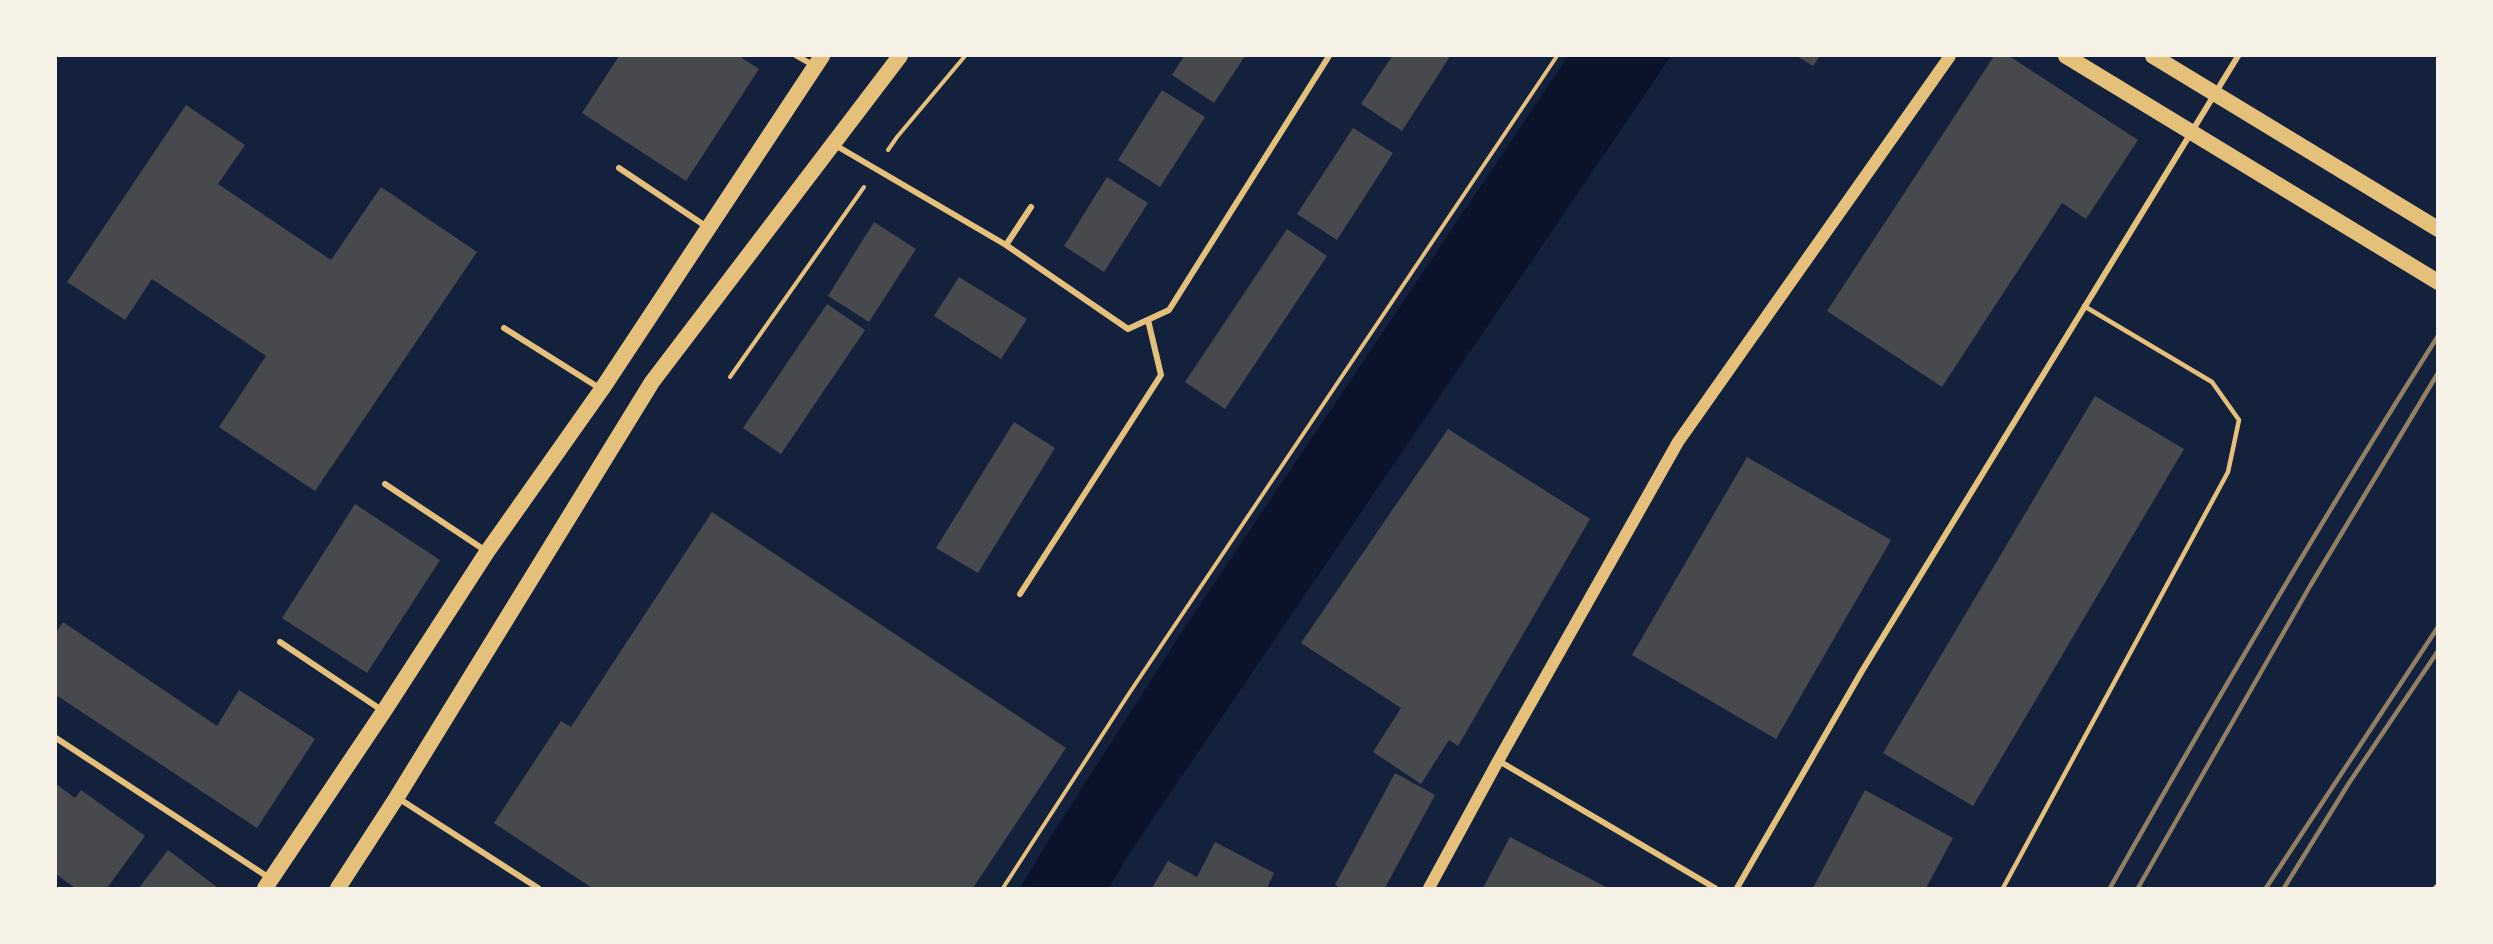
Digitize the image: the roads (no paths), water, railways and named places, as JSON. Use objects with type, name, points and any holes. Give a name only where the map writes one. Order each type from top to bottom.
[{"type":"highway","points":[[338,888],[397,797],[652,382],[900,56]]},
{"type":"highway","points":[[2066,56],[2438,282]]},
{"type":"highway","points":[[2153,56],[2438,229]]},
{"type":"highway","points":[[268,884],[487,552],[602,389],[818,61]]},
{"type":"main road","points":[[1429,888],[1498,760],[1678,442],[1950,56]]},
{"type":"street","points":[[797,56],[818,61]]},
{"type":"street","points":[[834,145],[1006,245],[1128,329],[1169,310],[1329,56]]},
{"type":"street","points":[[1737,888],[1862,670],[2238,56]]},
{"type":"street","points":[[619,168],[708,228]]},
{"type":"street","points":[[1006,245],[1031,207]]},
{"type":"street","points":[[1020,594],[1161,375],[1148,320]]},
{"type":"street","points":[[504,328],[602,389]]},
{"type":"street","points":[[385,484],[487,552]]},
{"type":"street","points":[[280,642],[384,711]]},
{"type":"street","points":[[56,738],[268,884]]},
{"type":"street","points":[[1498,760],[1715,888]]},
{"type":"street","points":[[397,797],[538,888]]},
{"type":"lane","points":[[2003,888],[2228,472],[2239,420],[2212,382],[2084,306]]},
{"type":"water","points":[[1568,56],[1671,56],[1131,851],[1109,888],[1020,888],[1185,627]]},
{"type":"railway","points":[[2110,888],[2270,610],[2438,336]]},
{"type":"railway","points":[[2138,888],[2310,586],[2438,373]]},
{"type":"railway","points":[[2266,888],[2438,627]]},
{"type":"railway","points":[[2284,888],[2349,783],[2438,651]]}]
